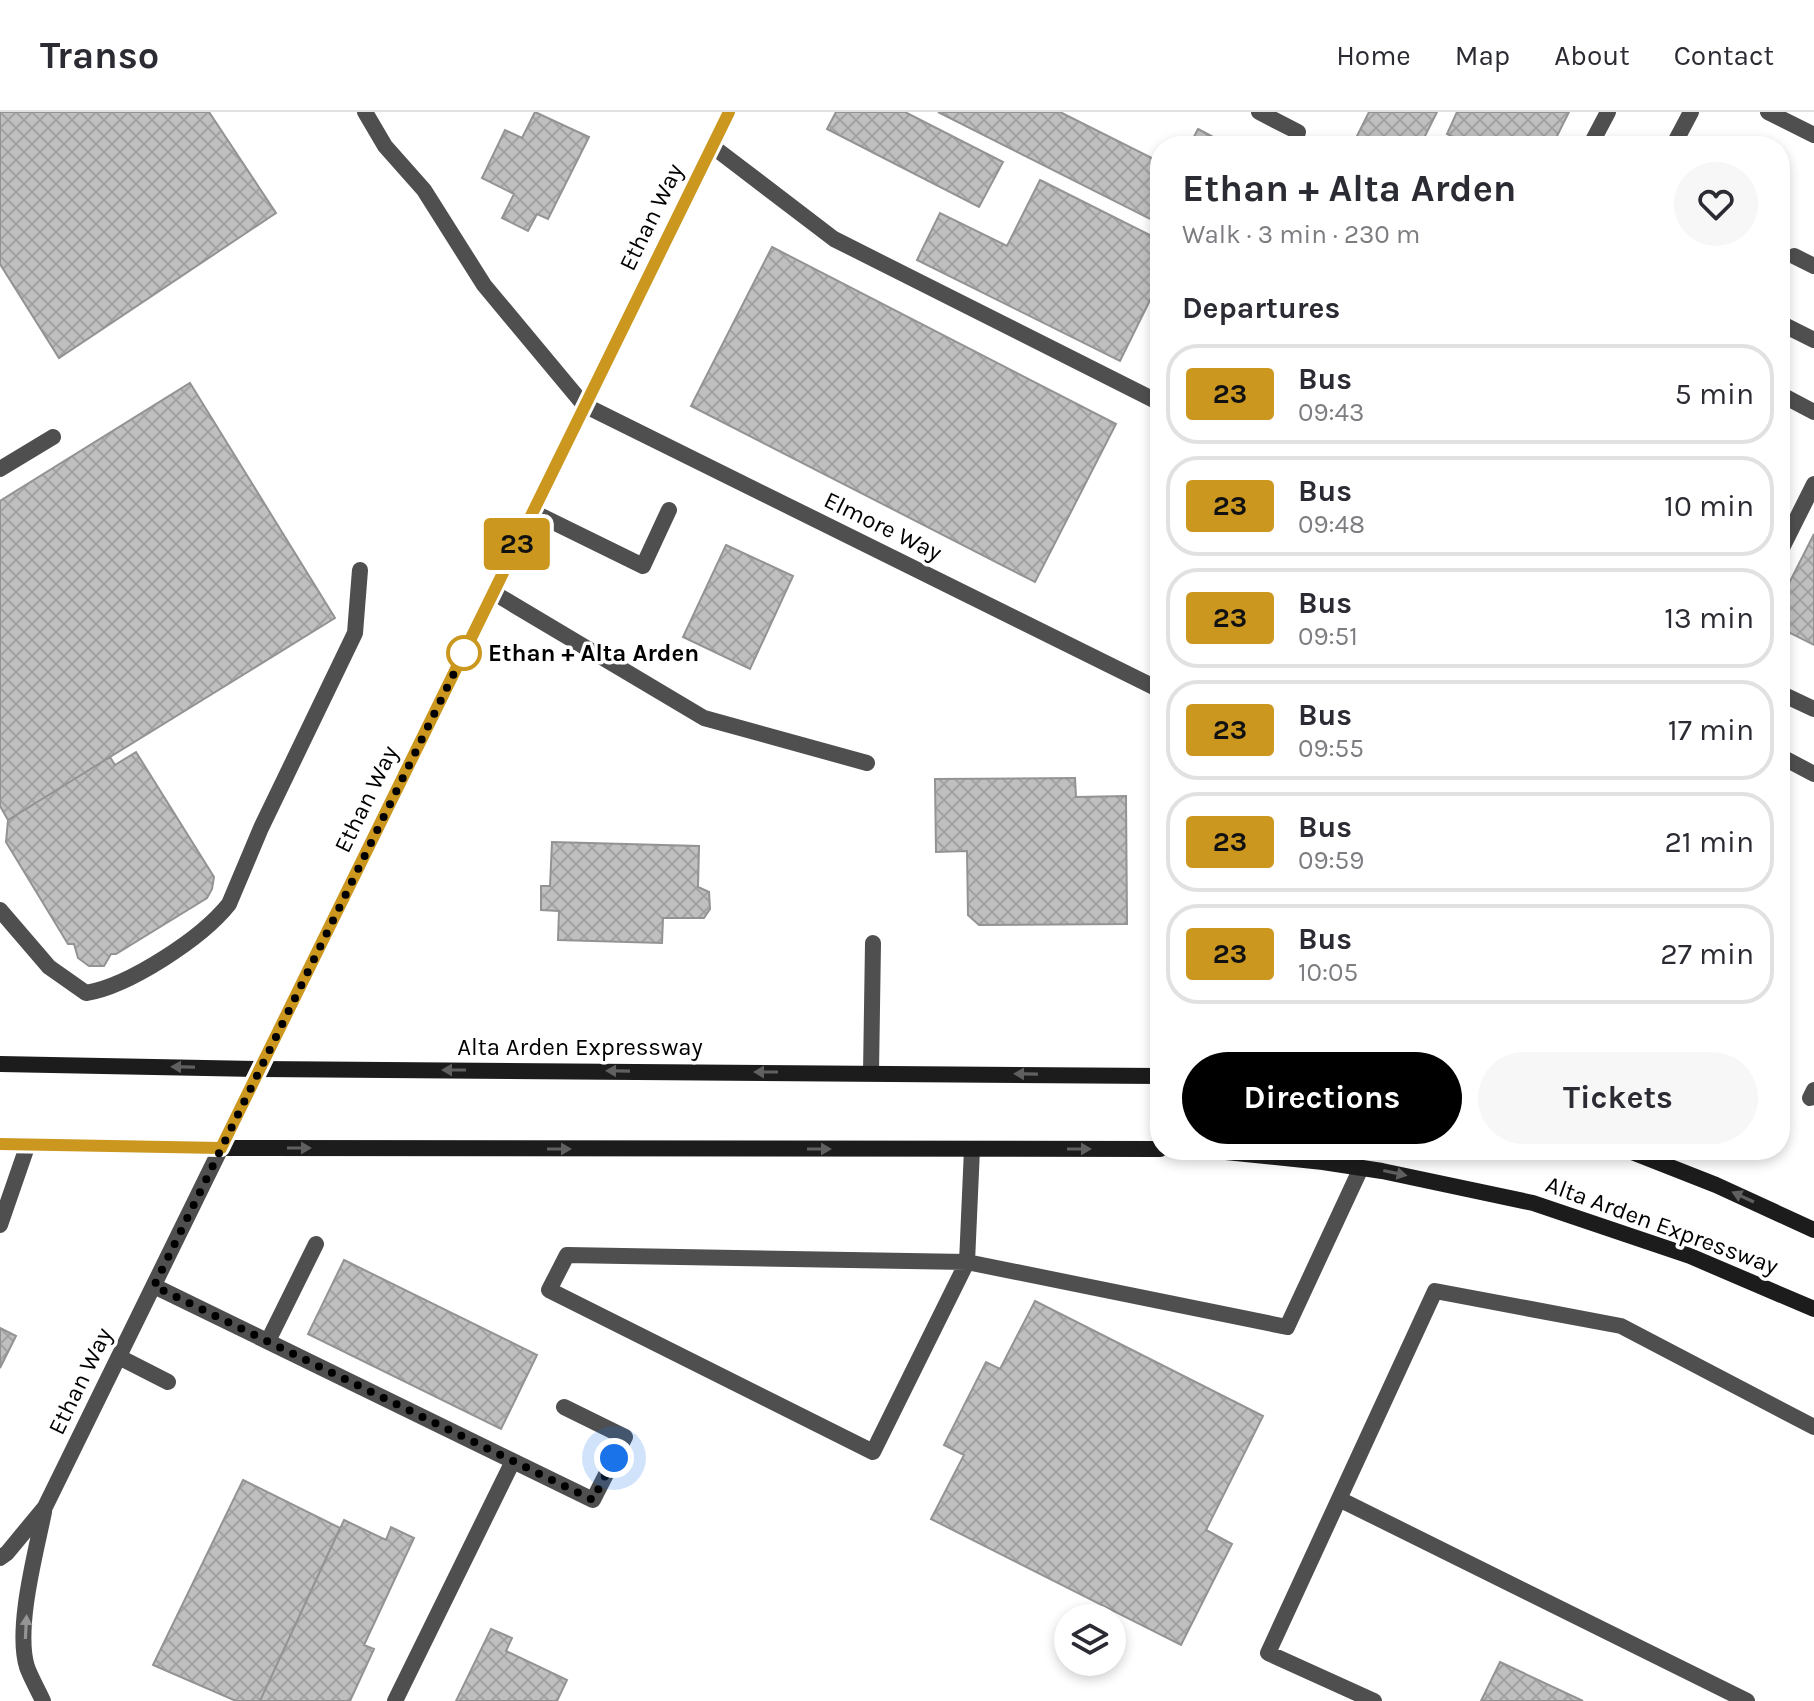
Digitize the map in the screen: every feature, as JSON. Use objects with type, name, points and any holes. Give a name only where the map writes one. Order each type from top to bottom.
[{"type":"main road","name":"Alta Arden Expressway","points":[[0,1064],[1150,1076]]},
{"type":"main road","points":[[0,1144],[221,1148],[1150,1149]]},
{"type":"main road","name":"Alta Arden Expressway","points":[[1292,1160],[1361,1168],[1533,1203],[1690,1256],[1814,1309]]},
{"type":"main road","name":"Alta Arden Expressway","points":[[1652,1160],[1814,1230]]},
{"type":"street","points":[[365,112],[385,146],[424,190],[484,285],[584,405]]},
{"type":"street","name":"Ethan Way","points":[[0,1558],[45,1507],[729,112]]},
{"type":"street","points":[[1259,112],[1298,132],[1296,136]]},
{"type":"street","points":[[1595,136],[1608,112]]},
{"type":"street","points":[[1678,136],[1691,112]]},
{"type":"street","points":[[1768,112],[1792,118],[1814,135]]},
{"type":"street","points":[[712,146],[834,239],[1150,398]]},
{"type":"street","points":[[1794,256],[1814,266]]},
{"type":"street","points":[[1790,328],[1814,340]]},
{"type":"street","points":[[1790,399],[1814,412]]},
{"type":"street","name":"Elmore Way","points":[[584,405],[1150,685]]},
{"type":"street","points":[[0,469],[53,437]]},
{"type":"street","points":[[1790,532],[1814,484]]},
{"type":"street","points":[[533,512],[643,566],[669,510]]},
{"type":"street","points":[[0,910],[49,967],[86,993],[127,979],[194,938],[223,912],[355,633],[360,570]]},
{"type":"street","points":[[494,593],[704,718],[867,763]]},
{"type":"street","points":[[1790,698],[1814,709]]},
{"type":"street","points":[[1790,761],[1814,774]]},
{"type":"street","points":[[871,1073],[873,943]]},
{"type":"street","points":[[0,1225],[28,1144]]},
{"type":"street","points":[[972,1149],[967,1262],[873,1452],[549,1290],[567,1255],[967,1262],[1287,1327],[1361,1168]]},
{"type":"street","points":[[268,1341],[316,1244]]},
{"type":"street","points":[[154,1286],[593,1500],[625,1437],[564,1407]]},
{"type":"street","points":[[1374,1701],[1268,1653],[1435,1291],[1621,1326],[1814,1427]]},
{"type":"street","points":[[119,1357],[168,1382]]},
{"type":"street","points":[[395,1701],[513,1461]]},
{"type":"street","points":[[1339,1499],[1747,1701]]},
{"type":"street","name":"Ethan Way","points":[[43,1701],[27,1665],[24,1631],[45,1507]]},
{"type":"building","points":[[0,112],[209,112],[276,213],[59,358],[0,264]]},
{"type":"building","points":[[535,112],[589,137],[548,219],[537,214],[528,231],[502,218],[514,194],[482,178],[505,130],[522,138]]},
{"type":"building","points":[[836,112],[905,112],[1003,162],[979,207],[827,129]]},
{"type":"building","points":[[938,112],[1060,112],[1150,157],[1150,219]]},
{"type":"building","points":[[1369,112],[1437,112],[1425,136],[1357,136]]},
{"type":"building","points":[[1457,112],[1569,112],[1557,136],[1447,134]]},
{"type":"building","points":[[1198,129],[1211,136],[1194,136]]},
{"type":"building","points":[[1040,180],[1150,235],[1150,300],[1120,361],[917,260],[940,213],[1007,246]]},
{"type":"building","points":[[772,247],[1116,424],[1035,582],[691,406]]},
{"type":"building","points":[[190,383],[335,618],[8,820],[0,806],[0,501]]},
{"type":"building","points":[[1814,534],[1814,645],[1790,633],[1790,581]]},
{"type":"building","points":[[726,545],[793,576],[750,669],[683,637]]},
{"type":"building","points":[[136,752],[214,877],[212,889],[207,898],[116,954],[111,954],[104,966],[89,966],[78,958],[74,944],[68,944],[6,842],[8,820],[110,757],[115,765]]},
{"type":"building","points":[[1075,778],[1076,797],[1126,796],[1127,924],[979,925],[968,915],[967,851],[936,852],[935,779]]},
{"type":"building","points":[[552,842],[699,846],[698,887],[709,892],[710,909],[704,918],[663,918],[662,943],[558,940],[559,911],[541,910],[541,886],[550,886]]},
{"type":"building","points":[[344,1260],[537,1355],[501,1429],[308,1334]]},
{"type":"building","points":[[1035,1301],[1263,1416],[1206,1530],[1232,1544],[1181,1645],[1126,1617],[1126,1604],[1100,1604],[931,1519],[964,1455],[944,1445],[986,1362],[1000,1369]]},
{"type":"building","points":[[0,1328],[16,1336],[0,1368]]},
{"type":"building","points":[[243,1480],[340,1528],[260,1701],[236,1701],[153,1665]]},
{"type":"building","points":[[344,1520],[386,1540],[391,1527],[414,1538],[364,1645],[374,1649],[350,1701],[260,1701]]},
{"type":"building","points":[[491,1629],[512,1638],[506,1651],[567,1680],[557,1701],[456,1701]]},
{"type":"building","points":[[1500,1662],[1583,1701],[1481,1701]]},
{"type":"bus line","name":"23","points":[[0,1144],[221,1148],[729,112]]},
{"type":"place","name":"Ethan + Alta Arden","points":[[464,653]]},
{"type":"route","points":[[464,653],[154,1286],[593,1500],[614,1458]]}]
